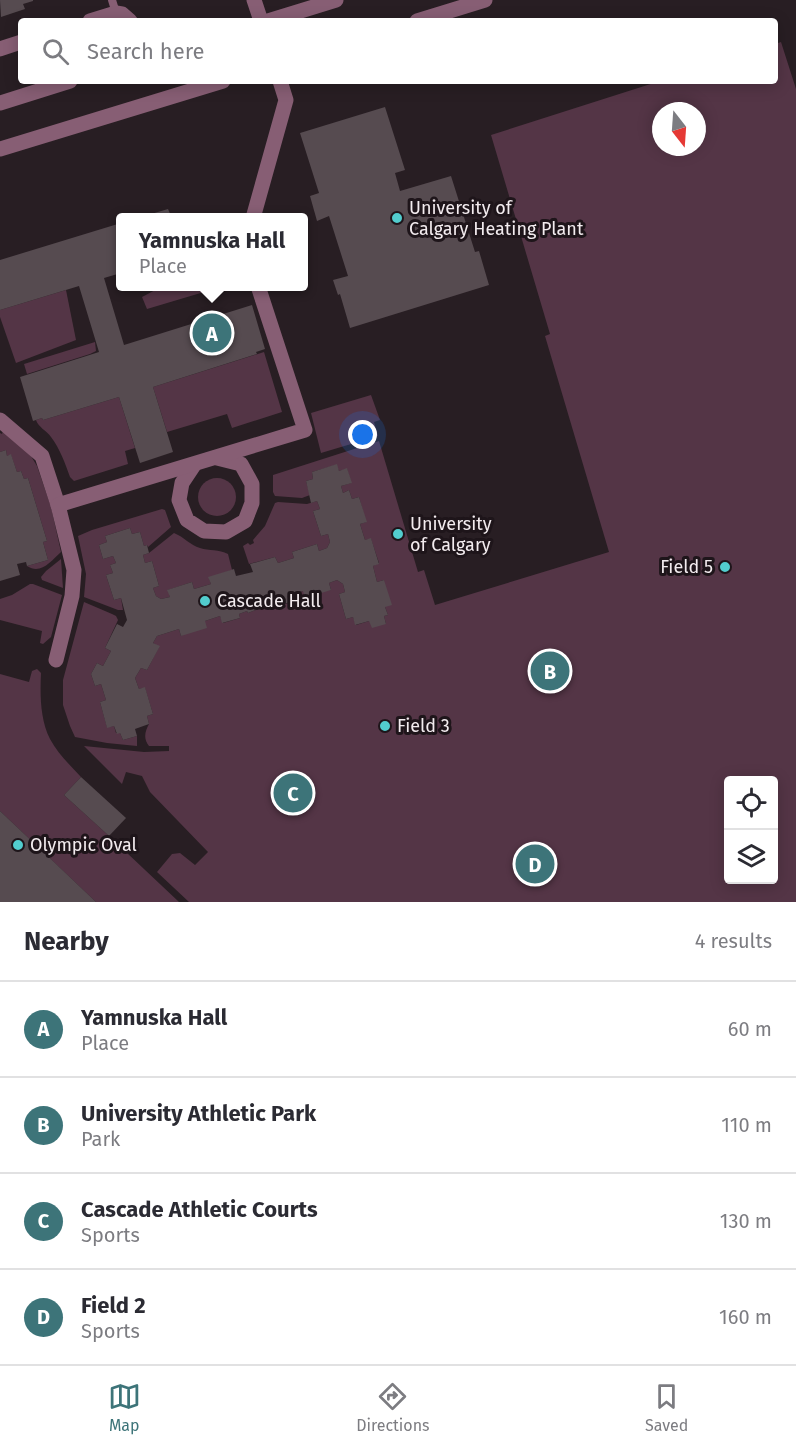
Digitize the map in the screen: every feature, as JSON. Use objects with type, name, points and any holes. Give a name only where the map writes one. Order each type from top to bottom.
[{"type":"street","points":[[254,0],[260,18]]},
{"type":"street","points":[[278,18],[336,0]]},
{"type":"street","points":[[427,18],[485,0]]},
{"type":"street","points":[[95,18],[114,7],[127,18]]},
{"type":"street","points":[[0,49],[18,43]]},
{"type":"street","points":[[0,103],[60,84]]},
{"type":"street","points":[[0,149],[213,84]]},
{"type":"street","points":[[254,213],[286,100],[281,84]]},
{"type":"street","points":[[58,505],[305,430],[260,291]]},
{"type":"street","points":[[0,420],[42,456],[58,505],[74,570],[72,596],[56,660]]},
{"type":"street","points":[[194,465],[182,483],[179,500],[187,520],[204,531],[226,532],[245,521],[252,503],[252,484],[241,464],[216,458]]},
{"type":"shaded area","points":[[781,42],[796,89],[796,902],[189,902],[157,872],[172,854],[180,853],[195,865],[208,852],[150,792],[142,776],[126,772],[122,784],[84,746],[144,752],[169,751],[169,746],[149,746],[146,741],[146,729],[149,724],[147,716],[153,714],[145,688],[139,689],[135,678],[141,668],[147,670],[159,647],[153,643],[157,636],[179,629],[181,636],[205,621],[220,616],[223,623],[240,618],[239,614],[247,611],[248,613],[271,604],[272,607],[289,603],[287,596],[303,591],[331,590],[329,583],[337,580],[343,584],[345,592],[339,594],[346,619],[353,617],[356,625],[369,621],[386,624],[384,616],[388,615],[385,607],[384,580],[377,582],[373,566],[379,563],[371,539],[365,540],[360,524],[366,522],[359,497],[352,499],[349,490],[343,493],[341,486],[351,483],[347,469],[339,471],[336,465],[312,472],[313,479],[306,481],[310,495],[302,498],[275,496],[273,475],[379,441],[418,572],[424,570],[435,605],[609,552],[545,336],[550,334],[491,135],[651,84],[778,84],[778,43]]},
{"type":"shaded area","points":[[66,290],[76,340],[16,363],[0,317],[0,310]]},
{"type":"shaded area","points":[[153,291],[204,292],[147,309],[142,297]]},
{"type":"shaded area","points":[[95,342],[96,351],[90,354],[27,374],[24,364]]},
{"type":"shaded area","points":[[264,352],[282,412],[232,428],[227,414],[167,432],[153,387]]},
{"type":"shaded area","points":[[371,395],[380,420],[374,422],[378,436],[321,453],[311,413]]},
{"type":"shaded area","points":[[119,397],[135,448],[125,451],[128,464],[74,481],[54,442],[36,420],[42,418],[43,420]]},
{"type":"shaded area","points":[[3,431],[28,451],[37,466],[51,507],[61,552],[41,568],[27,566],[48,560],[43,542],[47,541],[28,478],[24,479],[21,471],[17,472],[11,455],[7,456],[6,450],[0,452],[0,433],[2,434]]},
{"type":"shaded area","points":[[217,478],[231,483],[236,497],[231,511],[217,516],[203,511],[198,497],[203,483]]},
{"type":"shaded area","points":[[317,501],[320,509],[313,511],[321,536],[328,534],[330,542],[327,548],[319,551],[317,544],[292,552],[294,558],[278,563],[275,557],[249,564],[243,546],[254,543],[253,540],[265,526],[275,503],[307,504]]},
{"type":"shaded area","points":[[162,509],[165,510],[171,527],[148,547],[144,546],[140,532],[132,534],[130,528],[105,536],[107,542],[99,545],[103,559],[113,556],[116,563],[110,565],[113,573],[106,575],[114,600],[121,598],[123,610],[84,597],[86,574],[78,536]]},
{"type":"shaded area","points":[[174,533],[196,547],[228,554],[232,570],[209,578],[211,584],[194,589],[192,582],[168,590],[170,597],[161,599],[156,596],[153,588],[159,586],[152,561],[145,563],[143,555],[149,553]]},
{"type":"shaded area","points":[[61,559],[63,588],[42,580],[41,577]]},
{"type":"shaded area","points":[[30,584],[62,595],[51,637],[43,644],[40,643],[42,631],[0,620],[0,599]]},
{"type":"shaded area","points":[[84,602],[116,616],[118,620],[105,648],[111,651],[103,666],[97,663],[91,674],[95,686],[101,684],[106,700],[100,702],[107,727],[114,726],[116,733],[120,733],[123,740],[137,736],[137,746],[75,737],[70,726],[63,705],[63,680]]},
{"type":"shaded area","points":[[37,669],[41,673],[41,706],[50,739],[81,777],[64,795],[179,902],[96,902],[0,811],[0,674],[29,682],[32,671]]},
{"type":"building","points":[[0,0],[33,1],[23,4],[25,9],[1,17]]},
{"type":"building","name":"University of Calgary Heating Plant","points":[[385,107],[405,170],[395,173],[400,191],[451,176],[475,252],[479,251],[489,285],[350,328],[340,294],[338,295],[333,280],[348,276],[329,216],[317,221],[310,196],[319,193],[300,133]]},
{"type":"building","points":[[168,209],[170,213],[154,213]]},
{"type":"building","points":[[116,225],[116,274],[104,278],[124,345],[252,305],[265,349],[256,352],[257,354],[153,387],[173,452],[140,463],[119,397],[33,421],[20,377],[99,352],[79,286],[0,310],[0,260]]},
{"type":"building","points":[[6,450],[7,456],[11,454],[17,472],[21,471],[24,479],[28,478],[47,541],[43,542],[48,560],[27,566],[26,562],[17,564],[20,575],[0,581],[0,452]]},
{"type":"building","name":"Cascade Hall","points":[[337,464],[339,471],[347,468],[352,483],[341,486],[343,493],[349,490],[352,499],[359,497],[367,522],[360,524],[365,540],[371,538],[379,564],[373,566],[377,582],[384,580],[392,605],[385,607],[388,615],[384,616],[386,624],[372,628],[369,621],[355,625],[353,617],[346,619],[339,594],[345,592],[343,584],[337,580],[329,583],[331,590],[305,598],[303,591],[287,596],[290,602],[272,608],[271,604],[248,613],[247,611],[239,614],[240,618],[222,623],[220,616],[205,621],[207,628],[181,636],[179,629],[157,636],[153,643],[160,646],[147,670],[141,668],[135,678],[139,689],[145,687],[153,714],[147,716],[149,724],[135,729],[137,736],[123,740],[120,733],[117,734],[114,726],[107,728],[100,702],[106,700],[101,684],[95,686],[91,674],[97,663],[103,666],[111,651],[105,648],[117,624],[123,627],[127,620],[121,598],[114,600],[106,575],[113,573],[110,565],[116,563],[113,556],[103,559],[99,545],[107,542],[105,536],[130,528],[132,534],[140,532],[144,546],[147,545],[149,553],[143,555],[145,563],[152,561],[159,586],[153,588],[156,596],[161,599],[170,597],[167,590],[192,582],[194,589],[211,584],[208,577],[234,569],[236,576],[253,572],[250,564],[275,557],[278,563],[294,558],[292,552],[317,544],[319,551],[327,548],[330,542],[328,534],[321,536],[313,511],[320,509],[317,501],[311,503],[306,481],[313,479],[312,472]]},
{"type":"building","points":[[81,777],[126,818],[109,836],[64,795]]},
{"type":"building","name":"Olympic Oval","points":[[0,811],[55,863],[96,902],[0,902]]},
{"type":"place","name":"University of Calgary Heating Plant","points":[[397,218]]},
{"type":"place","name":"Yamnuska Hall","points":[[212,333]]},
{"type":"place","name":"University of Calgary","points":[[398,534]]},
{"type":"place","name":"Field 5","points":[[725,567]]},
{"type":"place","name":"Cascade Hall","points":[[205,601]]},
{"type":"place","name":"University Athletic Park","points":[[550,671]]},
{"type":"place","name":"Field 3","points":[[385,726]]},
{"type":"place","name":"Cascade Athletic Courts","points":[[293,793]]},
{"type":"place","name":"Olympic Oval","points":[[18,845]]},
{"type":"place","name":"Field 2","points":[[535,864]]}]
